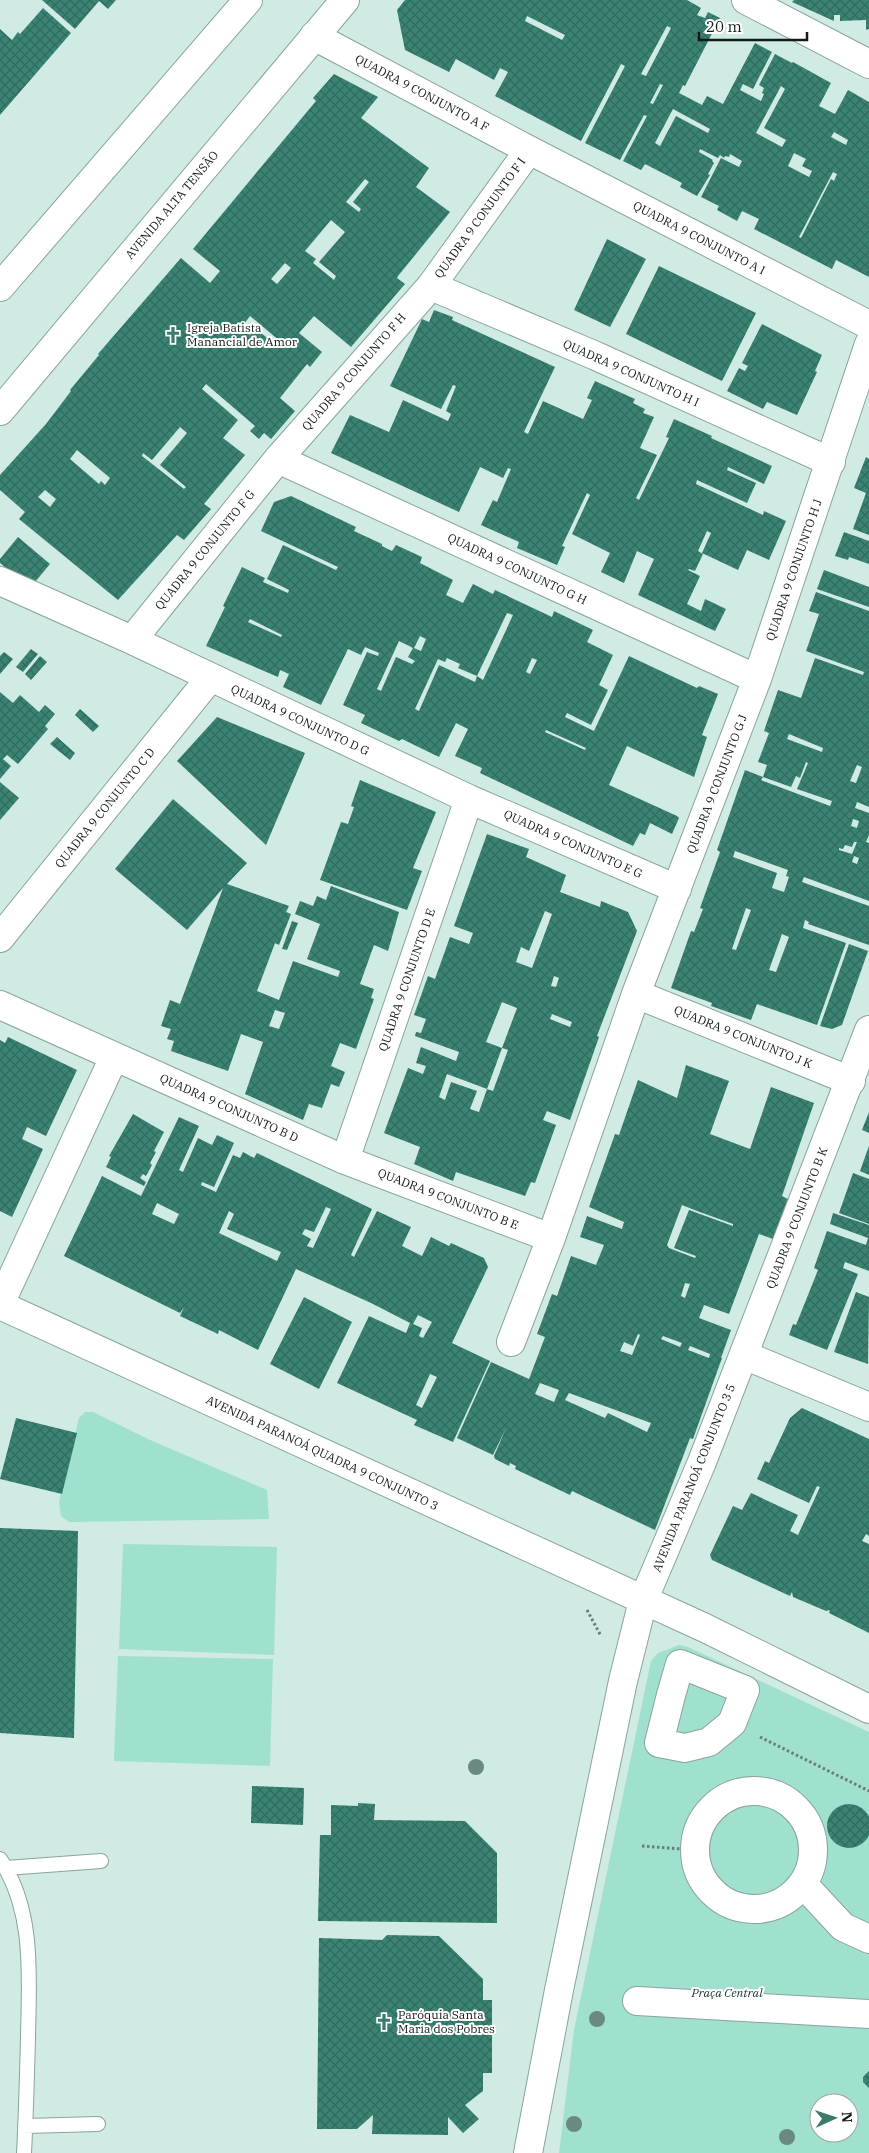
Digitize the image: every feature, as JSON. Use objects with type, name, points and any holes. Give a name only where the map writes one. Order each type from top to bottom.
[{"type":"street","points":[[0,287],[248,0]]},
{"type":"street","name":"AVENIDA ALTA TENSÃO","points":[[0,411],[345,0]]},
{"type":"street","points":[[746,0],[869,64]]},
{"type":"street","name":"QUADRA 9 CONJUNTO A F","points":[[314,36],[529,150]]},
{"type":"street","name":"QUADRA 9 CONJUNTO F I","points":[[431,286],[529,150]]},
{"type":"street","name":"QUADRA 9 CONJUNTO A I","points":[[529,150],[869,325]]},
{"type":"street","name":"QUADRA 9 CONJUNTO F H","points":[[278,460],[431,286]]},
{"type":"street","name":"QUADRA 9 CONJUNTO H I","points":[[431,286],[596,356],[831,462]]},
{"type":"street","name":"QUADRA 9 CONJUNTO H J","points":[[757,679],[869,344]]},
{"type":"street","name":"QUADRA 9 CONJUNTO F G","points":[[132,640],[278,460]]},
{"type":"street","name":"QUADRA 9 CONJUNTO G H","points":[[278,460],[757,679]]},
{"type":"street","name":"QUADRA 9 CONJUNTO D G","points":[[0,581],[132,640],[469,799]]},
{"type":"street","name":"QUADRA 9 CONJUNTO C D","points":[[0,938],[210,678]]},
{"type":"street","name":"QUADRA 9 CONJUNTO G J","points":[[511,1342],[552,1238],[636,994],[757,679]]},
{"type":"street","name":"QUADRA 9 CONJUNTO E G","points":[[469,799],[676,890]]},
{"type":"street","name":"QUADRA 9 CONJUNTO D E","points":[[345,1160],[469,799]]},
{"type":"street","name":"QUADRA 9 CONJUNTO J K","points":[[636,994],[851,1081]]},
{"type":"street","name":"QUADRA 9 CONJUNTO B D","points":[[0,1005],[345,1160]]},
{"type":"street","name":"QUADRA 9 CONJUNTO B K","points":[[744,1355],[851,1081],[869,1030]]},
{"type":"street","points":[[0,1305],[114,1056]]},
{"type":"street","name":"QUADRA 9 CONJUNTO B E","points":[[345,1160],[552,1238]]},
{"type":"street","name":"AVENIDA PARANOÁ QUADRA 9 CONJUNTO 3","points":[[0,1305],[704,1628],[869,1709]]},
{"type":"street","points":[[744,1355],[869,1407]]},
{"type":"street","name":"AVENIDA PARANOÁ CONJUNTO 3 5","points":[[528,2153],[563,1970],[623,1681],[643,1601],[702,1462],[744,1355]]},
{"type":"street","points":[[749,1791],[768,1792],[786,1799],[799,1812],[809,1829],[813,1847],[811,1866],[803,1884],[790,1898],[773,1906],[755,1910],[736,1907],[719,1898],[706,1885],[698,1868],[695,1850],[697,1833],[704,1817],[716,1804],[730,1795],[749,1791]]},
{"type":"street","points":[[803,1884],[843,1927],[869,1939]]},
{"type":"street","points":[[637,2001],[869,2014]]},
{"type":"lane","points":[[24,2153],[30,1963],[23,1911],[3,1864],[101,1861]]},
{"type":"lane","points":[[25,2126],[98,2124]]},
{"type":"path","points":[[579,1606],[588,1610],[604,1641]]},
{"type":"path","points":[[732,1723],[869,1792]]},
{"type":"path","points":[[642,1846],[695,1850]]},
{"type":"green space","points":[[85,1412],[93,1412],[150,1440],[267,1490],[269,1519],[69,1522],[61,1516],[59,1502],[79,1418]]},
{"type":"green space","points":[[123,1544],[277,1547],[274,1655],[119,1649]]},
{"type":"green space","name":"Praça Central","points":[[679,1645],[688,1647],[869,1732],[869,2153],[559,2153],[574,2030],[651,1661],[658,1653]]},
{"type":"green space","points":[[118,1656],[273,1659],[270,1766],[114,1761]]},
{"type":"building","points":[[42,0],[116,0],[108,9],[99,1],[75,29]]},
{"type":"building","points":[[405,0],[687,0],[701,8],[697,15],[705,18],[708,12],[720,18],[685,86],[683,85],[679,93],[702,105],[707,96],[723,104],[755,43],[772,52],[753,89],[743,84],[740,90],[761,101],[764,88],[759,85],[775,54],[831,83],[819,106],[835,114],[848,90],[869,102],[869,277],[836,260],[832,269],[754,229],[759,219],[742,211],[737,221],[717,210],[719,206],[701,197],[721,158],[739,167],[742,161],[730,154],[729,157],[725,156],[724,158],[720,155],[718,158],[700,149],[699,152],[713,160],[714,163],[708,174],[710,175],[697,196],[680,187],[682,183],[645,164],[641,170],[623,161],[647,116],[644,115],[620,160],[585,143],[625,66],[621,64],[581,141],[495,96],[508,72],[500,68],[494,80],[456,59],[449,72],[405,50],[397,10]],"holes":[[[527,16],[565,35],[562,40],[525,21]],[[667,26],[671,28],[646,76],[641,74]],[[660,84],[663,85],[653,104],[650,103]],[[781,86],[785,89],[764,128],[786,140],[782,147],[756,133]],[[673,109],[710,129],[708,133],[676,116],[660,146],[655,143]],[[834,132],[848,140],[846,145],[831,137]],[[794,153],[806,159],[802,166],[812,171],[809,177],[788,166]],[[833,172],[837,174],[834,181],[831,179],[801,238],[799,237]]]},
{"type":"building","points":[[794,0],[869,0],[869,29],[866,30],[866,20],[840,21],[840,15],[834,15],[834,21],[792,2]]},
{"type":"building","points":[[43,8],[71,33],[0,115],[0,29],[12,40],[18,32],[20,34]]},
{"type":"building","points":[[334,74],[378,97],[361,118],[429,168],[416,187],[450,212],[398,276],[397,278],[405,284],[351,347],[314,316],[299,333],[322,352],[310,367],[307,364],[280,398],[295,411],[271,439],[264,433],[259,439],[250,431],[255,426],[206,384],[202,389],[238,420],[223,438],[245,455],[204,504],[211,509],[184,540],[177,535],[118,600],[19,519],[25,512],[0,490],[0,475],[46,424],[98,354],[181,258],[210,283],[220,271],[193,249],[316,101],[313,98]],"holes":[[[365,179],[369,182],[353,202],[361,209],[359,212],[346,202]],[[331,220],[345,232],[319,262],[336,276],[334,280],[313,263],[316,259],[305,251]],[[285,263],[291,268],[277,284],[271,279]],[[250,316],[281,342],[277,346],[255,328],[250,335],[241,328]],[[180,427],[187,433],[160,465],[186,487],[184,489],[142,456],[143,453],[152,460]],[[77,450],[110,478],[105,485],[101,481],[99,484],[70,459]],[[45,490],[56,499],[50,507],[38,497]]]},
{"type":"building","points":[[607,239],[646,259],[610,327],[574,310]]},
{"type":"building","points":[[659,266],[756,313],[722,381],[626,334]]},
{"type":"building","points":[[434,310],[453,317],[452,320],[555,367],[524,432],[528,434],[543,401],[583,419],[592,400],[587,398],[595,381],[635,399],[633,403],[645,409],[643,413],[654,417],[640,448],[657,455],[636,498],[639,500],[669,438],[666,437],[674,419],[772,466],[764,484],[728,467],[727,470],[756,483],[747,503],[697,480],[696,484],[763,515],[764,511],[786,521],[769,560],[747,550],[738,570],[702,553],[711,533],[707,531],[698,551],[703,554],[695,571],[688,570],[700,576],[687,604],[701,611],[705,599],[726,609],[715,631],[638,595],[654,559],[637,551],[624,583],[601,572],[610,553],[572,534],[590,495],[587,493],[562,546],[565,547],[557,565],[517,548],[519,542],[481,525],[493,500],[497,502],[511,469],[508,468],[503,478],[480,467],[459,512],[331,453],[350,415],[389,432],[403,400],[448,421],[451,414],[446,411],[456,386],[453,385],[441,409],[390,386],[422,319],[429,322]]},
{"type":"building","points":[[762,324],[822,355],[815,371],[817,372],[797,415],[767,402],[763,409],[727,391],[739,368],[745,371],[748,366],[742,363]]},
{"type":"building","points":[[866,457],[869,459],[869,535],[853,529],[866,493],[854,488]]},
{"type":"building","points":[[291,496],[356,527],[354,531],[382,544],[382,546],[392,551],[396,545],[422,557],[420,563],[453,580],[446,595],[463,603],[473,584],[493,594],[495,590],[552,617],[554,611],[593,630],[587,642],[613,655],[599,685],[608,690],[591,725],[567,713],[565,717],[594,731],[629,656],[697,688],[699,686],[718,694],[702,735],[707,737],[694,777],[627,746],[609,785],[677,816],[679,818],[672,834],[650,823],[645,835],[640,833],[633,846],[480,773],[482,768],[455,756],[468,729],[456,723],[439,757],[402,739],[399,741],[361,723],[365,715],[343,705],[367,652],[378,656],[379,653],[365,647],[361,655],[348,649],[321,705],[283,687],[289,674],[280,670],[278,677],[206,646],[242,567],[265,578],[263,582],[288,593],[289,590],[267,579],[283,545],[336,570],[338,567],[261,531],[274,502]],"holes":[[[507,613],[513,615],[483,680],[477,676]],[[250,619],[282,635],[281,637],[248,622]],[[420,636],[426,639],[421,651],[414,648]],[[399,641],[413,648],[408,657],[415,661],[412,664],[396,657],[381,691],[377,689]],[[447,658],[460,664],[458,668],[477,676],[475,682],[439,665],[419,711],[415,709],[438,659],[445,662]],[[532,658],[537,660],[530,674],[526,672]],[[546,730],[586,748],[585,750],[545,732]]]},
{"type":"building","points":[[844,532],[869,541],[869,564],[849,557],[848,560],[835,556]]},
{"type":"building","points":[[18,537],[50,564],[30,588],[0,563],[0,559]]},
{"type":"building","points":[[824,570],[869,587],[869,607],[817,589]]},
{"type":"building","points":[[816,592],[869,611],[869,807],[857,802],[855,808],[869,813],[869,835],[866,842],[869,843],[869,901],[804,877],[802,882],[869,906],[869,945],[808,924],[809,922],[805,920],[803,928],[846,943],[817,1025],[757,1004],[751,1020],[711,1006],[712,1003],[671,988],[691,931],[694,932],[703,909],[700,908],[720,852],[717,850],[745,770],[763,777],[767,765],[758,762],[769,733],[764,731],[778,690],[801,698],[815,658],[863,675],[864,672],[806,651],[819,614],[809,611]],"holes":[[[789,734],[823,748],[822,752],[787,739]],[[806,762],[808,763],[797,789],[832,801],[830,806],[761,780],[763,777],[791,787],[796,776],[800,778]],[[857,765],[862,767],[856,783],[850,781]],[[853,819],[859,821],[857,828],[851,826]],[[854,842],[857,842],[852,854],[839,850],[839,848],[843,849],[845,845],[852,847]],[[735,851],[788,870],[786,876],[789,877],[784,892],[772,888],[777,873],[733,857]],[[854,856],[859,858],[857,864],[852,862]],[[746,908],[751,910],[736,950],[732,949]],[[782,934],[789,937],[776,972],[769,970]]]},
{"type":"building","points":[[31,649],[38,654],[23,672],[16,667]]},
{"type":"building","points":[[4,652],[13,659],[0,674],[0,656]]},
{"type":"building","points":[[40,656],[47,662],[31,680],[25,674]]},
{"type":"building","points":[[0,692],[13,703],[20,695],[39,712],[45,705],[55,714],[45,726],[48,729],[18,764],[7,755],[3,759],[11,766],[0,779]]},
{"type":"building","points":[[80,709],[99,726],[93,732],[75,715]]},
{"type":"building","points":[[217,717],[305,753],[266,845],[177,761]]},
{"type":"building","points":[[57,737],[75,753],[70,760],[50,744]]},
{"type":"building","points":[[360,780],[436,812],[413,868],[422,871],[407,910],[320,880],[341,822],[348,824],[354,807],[351,806]]},
{"type":"building","points":[[0,782],[19,798],[0,820]]},
{"type":"building","points":[[173,799],[247,863],[227,884],[289,906],[286,912],[291,914],[279,945],[275,943],[257,991],[279,1000],[293,961],[338,977],[340,971],[307,959],[320,924],[295,914],[300,901],[313,906],[317,896],[326,900],[331,886],[399,912],[388,951],[374,945],[360,984],[374,989],[371,998],[374,999],[356,1049],[340,1043],[331,1066],[345,1072],[339,1087],[331,1084],[322,1108],[309,1104],[303,1120],[245,1094],[263,1042],[241,1034],[228,1071],[171,1051],[174,1041],[167,1039],[171,1029],[161,1026],[170,1000],[180,1004],[223,888],[187,930],[115,869]],"holes":[[[275,1010],[285,1013],[279,1029],[269,1026]]]},
{"type":"building","points":[[487,834],[529,849],[526,857],[566,875],[560,892],[600,907],[601,901],[628,912],[637,931],[597,1036],[599,1037],[570,1120],[547,1111],[543,1120],[556,1125],[535,1183],[531,1182],[525,1196],[456,1172],[453,1181],[414,1164],[420,1147],[384,1133],[408,1068],[423,1074],[426,1066],[416,1063],[421,1047],[456,1061],[459,1052],[415,1036],[416,1032],[421,1033],[426,1019],[414,1015],[428,976],[435,979],[450,937],[469,944],[473,933],[454,926]],"holes":[[[545,911],[552,914],[532,968],[516,962],[521,947],[529,951]],[[554,976],[559,978],[556,987],[551,986]],[[502,1002],[517,1008],[502,1048],[486,1042]],[[552,1014],[572,1022],[570,1027],[550,1019]],[[502,1048],[508,1050],[493,1091],[487,1089]],[[447,1074],[487,1089],[479,1112],[470,1109],[477,1091],[451,1082],[445,1100],[439,1097]]]},
{"type":"building","points":[[292,921],[298,923],[287,950],[282,949]]},
{"type":"building","points":[[849,944],[868,951],[842,1025],[832,1029],[820,1026]]},
{"type":"building","points":[[8,1037],[77,1070],[46,1136],[27,1127],[22,1139],[43,1149],[12,1217],[0,1211],[0,1040],[5,1043]]},
{"type":"building","points":[[686,1065],[729,1081],[710,1134],[750,1149],[771,1087],[814,1103],[782,1196],[788,1199],[773,1239],[759,1234],[729,1314],[704,1305],[699,1318],[731,1330],[693,1439],[690,1438],[655,1530],[572,1491],[570,1495],[515,1469],[516,1466],[510,1463],[509,1466],[495,1459],[494,1456],[506,1428],[493,1455],[457,1438],[491,1362],[529,1379],[545,1337],[537,1334],[552,1294],[557,1296],[571,1256],[596,1265],[604,1245],[580,1237],[587,1216],[622,1229],[624,1222],[589,1207],[615,1134],[619,1135],[638,1080],[677,1098]],"holes":[[[682,1205],[733,1224],[733,1226],[689,1210],[674,1248],[696,1256],[695,1258],[669,1248],[667,1245]],[[685,1283],[690,1284],[685,1298],[681,1296]],[[638,1334],[640,1335],[632,1355],[620,1351],[624,1342],[633,1346]],[[663,1336],[682,1343],[680,1347],[661,1339]],[[690,1346],[710,1354],[709,1358],[688,1350]],[[540,1383],[559,1390],[554,1402],[535,1394]],[[569,1393],[651,1423],[647,1432],[608,1413],[605,1418],[565,1400]]]},
{"type":"building","points":[[869,1112],[869,1133],[862,1130]]},
{"type":"building","points":[[133,1114],[164,1132],[154,1151],[156,1152],[150,1163],[152,1165],[146,1176],[143,1174],[140,1178],[146,1182],[144,1186],[106,1167],[111,1157],[109,1156]]},
{"type":"building","points":[[179,1117],[199,1126],[179,1170],[183,1172],[198,1138],[212,1145],[217,1135],[234,1143],[214,1187],[202,1182],[201,1185],[216,1192],[233,1155],[240,1158],[243,1152],[254,1158],[257,1153],[372,1209],[351,1255],[354,1257],[377,1211],[411,1227],[402,1246],[422,1256],[431,1237],[449,1246],[451,1243],[484,1258],[488,1267],[452,1343],[490,1361],[453,1442],[414,1425],[417,1420],[337,1383],[369,1316],[406,1333],[410,1323],[371,1303],[296,1269],[258,1350],[219,1330],[218,1334],[180,1316],[184,1307],[180,1313],[64,1256],[102,1176],[141,1196]],"holes":[[[157,1203],[179,1214],[174,1224],[152,1214]],[[326,1207],[331,1209],[313,1248],[307,1246],[311,1239],[302,1234],[305,1229],[314,1232]],[[229,1211],[234,1214],[227,1229],[281,1252],[277,1261],[219,1233]],[[418,1315],[432,1322],[423,1338],[419,1336],[422,1328],[413,1324]],[[430,1374],[437,1377],[422,1408],[416,1405]]]},
{"type":"building","points":[[869,1146],[869,1175],[860,1171]]},
{"type":"building","points":[[853,1173],[869,1179],[869,1224],[839,1213]]},
{"type":"building","points":[[833,1213],[869,1225],[869,1271],[845,1262],[843,1268],[858,1274],[827,1350],[789,1335],[793,1324],[796,1325],[818,1270],[814,1268],[827,1231],[866,1245],[868,1238],[830,1224]]},
{"type":"building","points":[[856,1292],[869,1297],[868,1364],[834,1352]]},
{"type":"building","points":[[304,1297],[352,1322],[319,1389],[270,1364]]},
{"type":"building","points":[[802,1408],[869,1439],[869,1536],[866,1534],[862,1541],[869,1544],[869,1633],[829,1613],[830,1610],[826,1611],[793,1597],[792,1592],[790,1596],[712,1560],[710,1555],[733,1506],[742,1510],[751,1493],[798,1515],[790,1531],[798,1535],[820,1487],[817,1486],[809,1503],[757,1479],[765,1461],[769,1463],[790,1418]]},
{"type":"building","points":[[16,1418],[77,1433],[62,1494],[0,1479]]},
{"type":"building","points":[[0,1528],[78,1531],[74,1738],[0,1733]]},
{"type":"building","points":[[252,1786],[304,1788],[303,1825],[251,1823]]},
{"type":"building","points":[[358,1803],[375,1804],[374,1820],[465,1821],[497,1853],[497,1923],[318,1921],[320,1835],[331,1835],[331,1805],[358,1806]]},
{"type":"building","points":[[853,1804],[865,1810],[870,1817],[870,1835],[865,1842],[858,1847],[845,1848],[837,1845],[830,1838],[827,1822],[830,1814],[837,1807]]},
{"type":"building","points":[[387,1935],[439,1936],[483,1979],[483,2000],[492,2000],[492,2073],[483,2073],[483,2091],[465,2105],[479,2119],[463,2133],[448,2117],[448,2135],[372,2134],[373,2115],[357,2129],[317,2129],[319,1938],[382,1940]]},
{"type":"building","points":[[869,2071],[869,2088],[863,2082],[863,2077]]},
{"type":"place","name":"Igreja Batista Manancial de Amor","points":[[173,335]]},
{"type":"place","name":"Paróquia Santa Maria dos Pobres","points":[[384,2022]]}]
